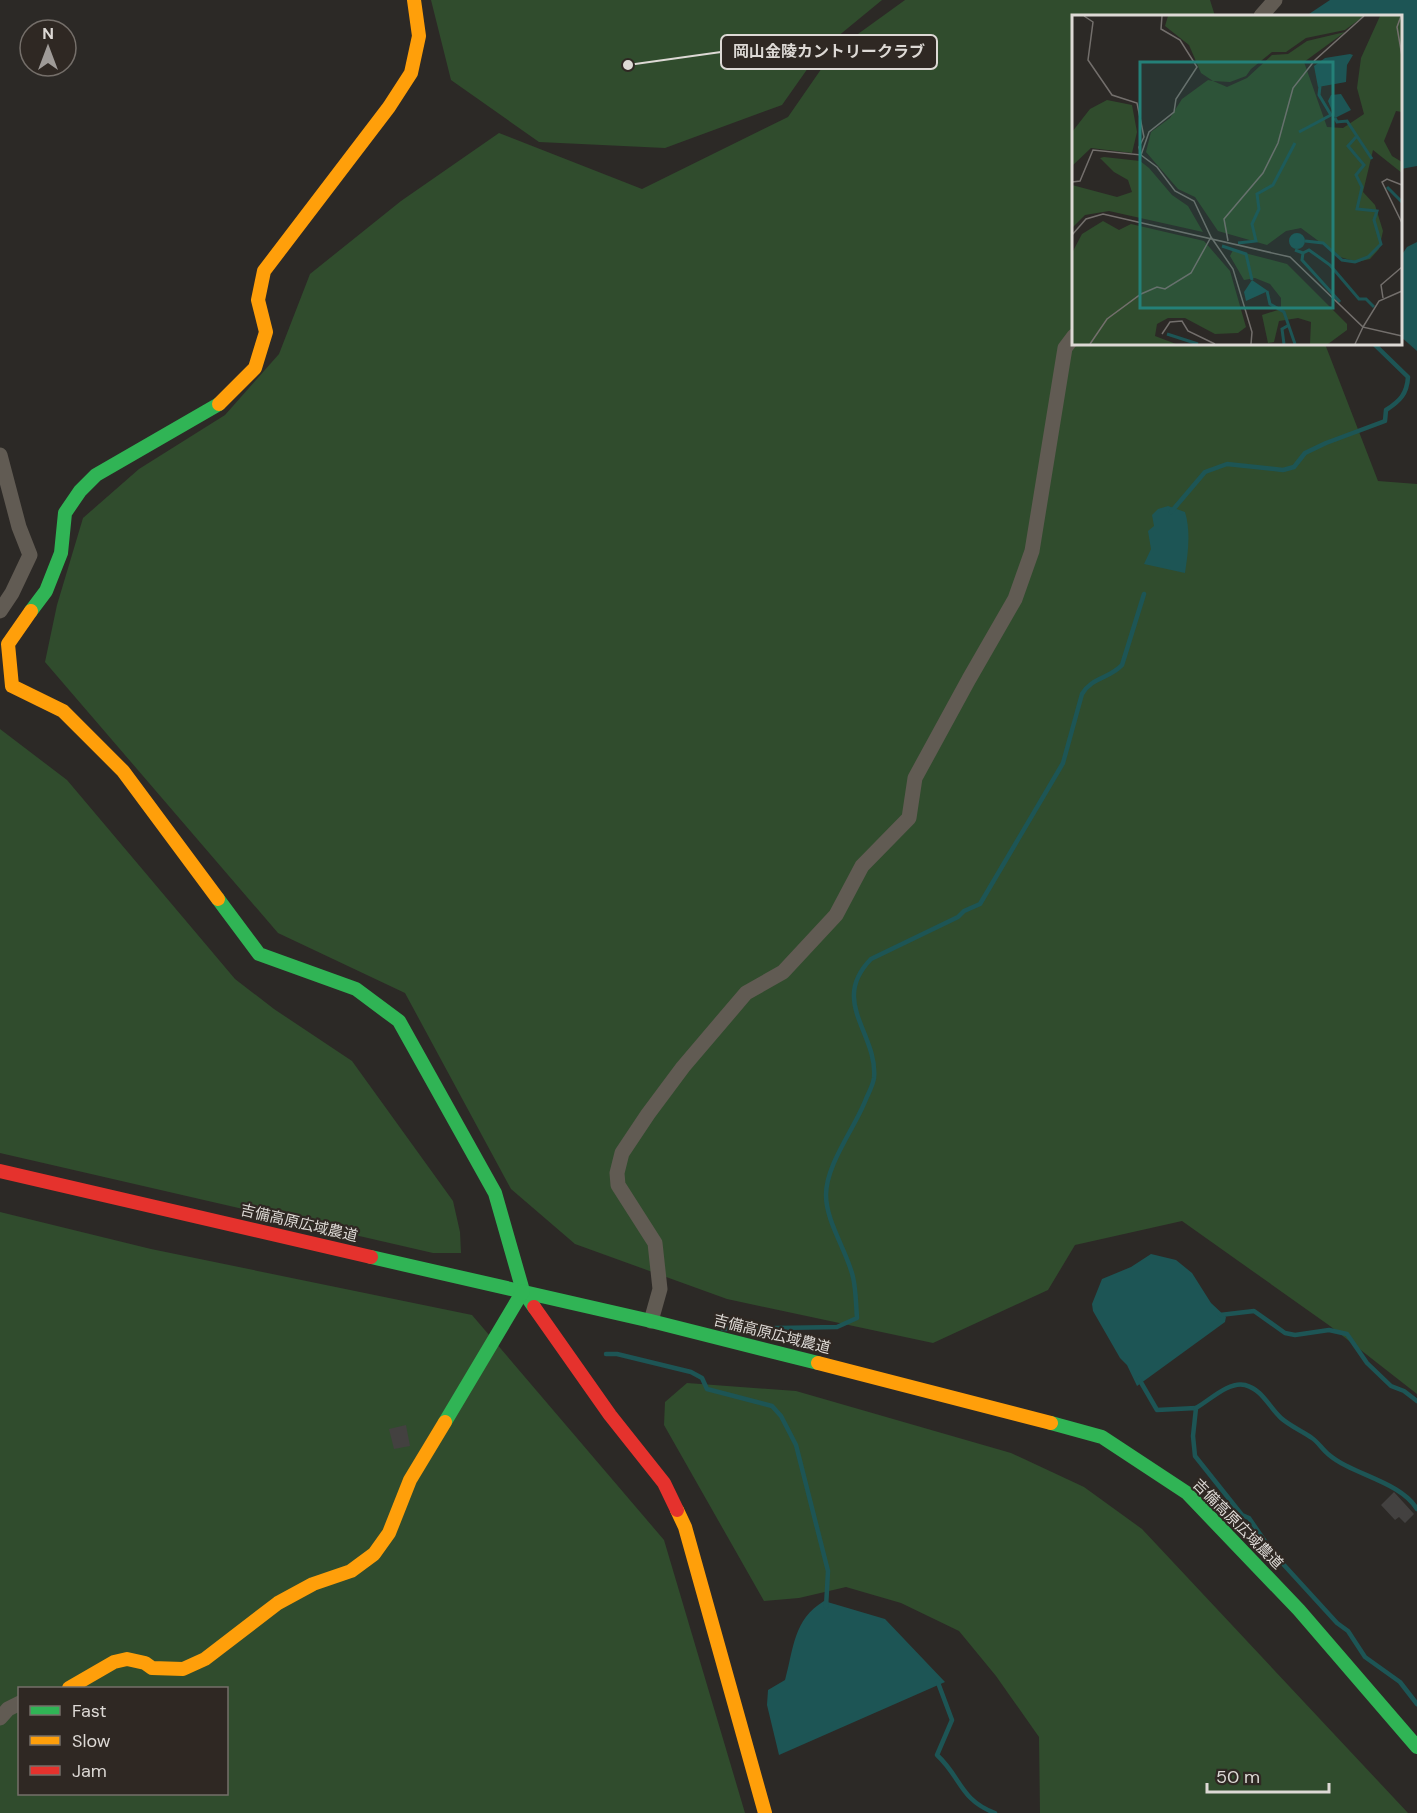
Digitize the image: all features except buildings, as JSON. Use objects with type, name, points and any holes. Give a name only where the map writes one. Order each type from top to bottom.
[{"type":"street","points":[[414,0],[419,36],[411,73],[389,106],[264,271],[258,300],[266,332],[255,368],[222,402],[96,475],[80,491],[65,513],[61,553],[46,591],[8,644],[4,684],[63,711],[123,771],[259,954],[356,989],[399,1021],[495,1193],[523,1291],[672,1497],[685,1527],[765,1813]]},
{"type":"street","points":[[1262,15],[1275,0]]},
{"type":"street","points":[[651,1321],[660,1289],[656,1243],[618,1185],[617,1173],[622,1153],[684,1067],[746,993],[783,972],[836,915],[862,866],[909,818],[915,778],[1015,599],[1032,551],[1065,348],[1072,339]]},
{"type":"street","points":[[0,455],[19,526],[30,555],[12,593],[0,610]]},
{"type":"street","name":"吉備高原広域農道","points":[[0,1171],[651,1321],[1102,1437],[1187,1493],[1299,1610],[1417,1747]]},
{"type":"street","points":[[72,1687],[114,1662],[127,1659],[145,1663],[152,1668],[183,1669],[205,1659],[278,1603],[313,1584],[351,1571],[374,1554],[389,1533],[410,1480],[523,1291]]},
{"type":"street","points":[[0,1718],[8,1709],[18,1704]]},
{"type":"green space","points":[[431,0],[882,0],[820,51],[782,105],[665,148],[539,142],[451,80]]},
{"type":"green space","points":[[905,0],[1210,0],[1215,15],[1072,15],[1072,345],[1325,345],[1378,481],[1417,484],[1417,1394],[1330,1326],[1182,1221],[1075,1245],[1048,1290],[933,1343],[727,1299],[575,1244],[511,1189],[405,993],[278,933],[45,662],[57,605],[83,518],[139,469],[225,415],[279,354],[310,274],[401,201],[499,133],[642,189],[788,117],[833,52]]},
{"type":"green space","points":[[0,729],[67,780],[235,979],[274,1009],[352,1061],[453,1201],[460,1232],[461,1253],[433,1253],[0,1153]]},
{"type":"green space","points":[[0,1212],[151,1249],[472,1315],[664,1540],[745,1813],[0,1813]]},
{"type":"green space","points":[[687,1383],[796,1391],[1011,1453],[1084,1487],[1142,1529],[1408,1813],[1040,1813],[1039,1737],[996,1676],[959,1631],[901,1603],[846,1587],[799,1598],[764,1601],[664,1425],[665,1402]]},
{"type":"water","points":[[1330,0],[1417,0],[1417,166],[1402,169],[1402,15],[1308,15]]},
{"type":"water","points":[[1417,242],[1417,351],[1402,338],[1402,254],[1407,247]]},
{"type":"water","points":[[1168,506],[1185,512],[1188,550],[1185,573],[1144,564],[1151,549],[1148,531],[1154,526],[1152,515],[1158,509]]},
{"type":"water","points":[[1151,1254],[1176,1260],[1192,1273],[1211,1303],[1226,1317],[1225,1322],[1137,1386],[1127,1365],[1120,1358],[1093,1311],[1092,1304],[1102,1279],[1131,1267]]},
{"type":"water","points":[[824,1601],[885,1619],[945,1682],[779,1755],[767,1705],[768,1690],[785,1680],[800,1626],[806,1617]]},
{"type":"waterway","points":[[1171,512],[1205,472],[1227,464],[1283,470],[1294,467],[1305,453],[1385,421],[1386,410],[1402,396],[1408,377],[1375,345]]},
{"type":"waterway","points":[[723,1329],[837,1327],[857,1318],[853,1277],[829,1216],[826,1195],[831,1171],[874,1078],[869,1046],[855,1004],[854,989],[859,975],[871,959],[980,904],[1063,763],[1082,694],[1091,684],[1122,665],[1144,594]]},
{"type":"waterway","points":[[1220,1315],[1254,1311],[1285,1333],[1295,1335],[1329,1330],[1347,1334],[1367,1363],[1391,1386],[1404,1391],[1417,1401]]},
{"type":"waterway","points":[[606,1354],[617,1354],[691,1372],[702,1378],[707,1389],[772,1406],[781,1416],[796,1445],[828,1571],[826,1607]]},
{"type":"waterway","points":[[1139,1379],[1157,1410],[1196,1408],[1193,1436],[1195,1456],[1242,1515],[1249,1518],[1273,1553],[1337,1623],[1348,1631],[1365,1657],[1400,1682],[1417,1704]]},
{"type":"waterway","points":[[1196,1408],[1233,1386],[1251,1387],[1261,1394],[1281,1418],[1314,1440],[1328,1454],[1350,1468],[1388,1485],[1409,1499],[1417,1509]]},
{"type":"waterway","points":[[937,1680],[952,1720],[937,1755],[968,1795],[983,1808],[995,1813]]},
{"type":"traffic: fast","points":[[31,611],[46,591],[61,553],[65,513],[80,491],[96,475],[219,404]]},
{"type":"traffic: fast","points":[[218,899],[259,954],[356,989],[399,1021],[495,1193],[523,1291],[534,1307]]},
{"type":"traffic: fast","points":[[371,1257],[651,1321],[818,1363]]},
{"type":"traffic: fast","points":[[445,1422],[523,1291]]},
{"type":"traffic: fast","points":[[1051,1423],[1102,1437],[1187,1493],[1299,1610],[1417,1747]]},
{"type":"traffic: slow","points":[[219,404],[255,368],[266,332],[258,300],[264,271],[389,107],[411,73],[419,36],[414,0]]},
{"type":"traffic: slow","points":[[31,611],[8,644],[12,686],[63,711],[123,771],[218,899]]},
{"type":"traffic: slow","points":[[818,1363],[1051,1423]]},
{"type":"traffic: slow","points":[[71,1687],[114,1662],[127,1659],[145,1663],[152,1668],[183,1669],[205,1659],[278,1603],[313,1584],[351,1571],[374,1554],[389,1533],[410,1480],[445,1422]]},
{"type":"traffic: slow","points":[[677,1510],[685,1527],[765,1813]]},
{"type":"traffic: jam","points":[[0,1171],[371,1257]]},
{"type":"traffic: jam","points":[[534,1307],[610,1415],[664,1483],[677,1510]]},
{"type":"place","name":"岡山金陵カントリークラブ","points":[[628,65]]}]
